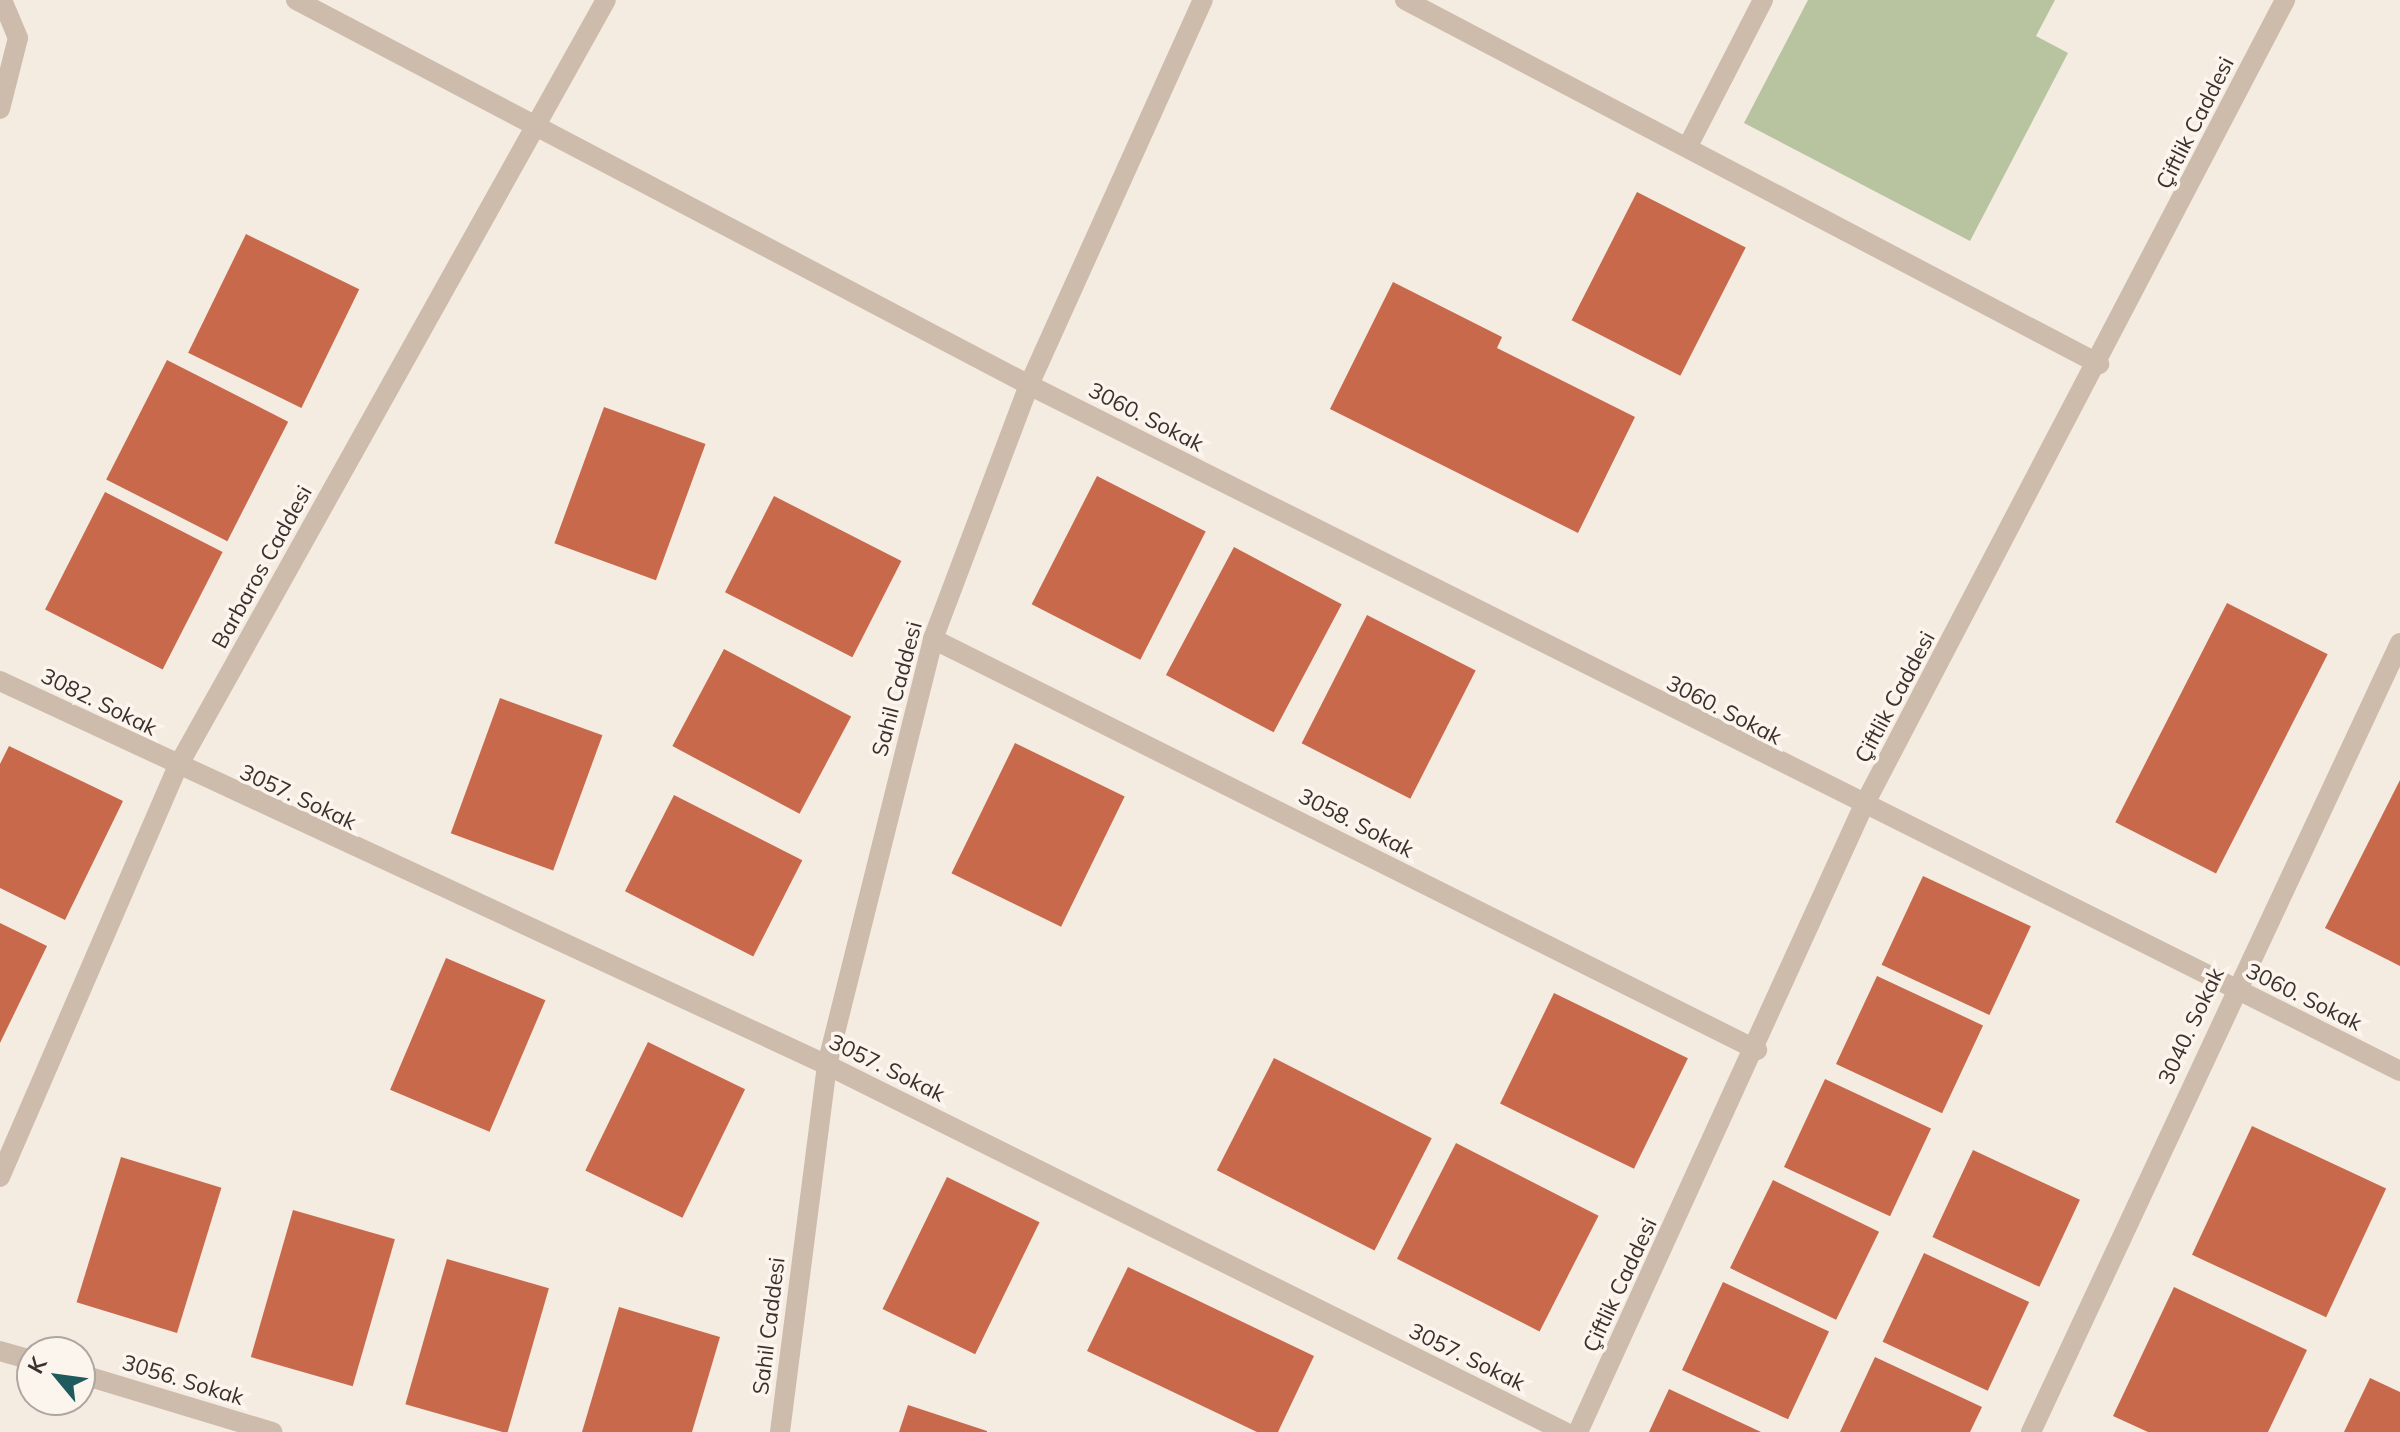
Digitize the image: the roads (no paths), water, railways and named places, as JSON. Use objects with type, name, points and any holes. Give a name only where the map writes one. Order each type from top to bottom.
[{"type":"street","points":[[0,109],[18,38],[2,0]]},
{"type":"street","name":"3060. Sokak","points":[[296,0],[1029,385],[1863,807],[2400,1071]]},
{"type":"street","name":"Barbaros Caddesi","points":[[0,1177],[178,766],[606,0]]},
{"type":"street","name":"Sahil Caddesi","points":[[780,1432],[827,1065],[933,639],[1029,385],[1203,0]]},
{"type":"street","points":[[1405,0],[1689,144],[2099,364]]},
{"type":"street","points":[[1689,144],[1763,0]]},
{"type":"street","name":"Çiftlik Caddesi","points":[[1578,1432],[1757,1050],[1863,807],[2099,364],[2285,0]]},
{"type":"street","name":"3058. Sokak","points":[[933,639],[1757,1050]]},
{"type":"street","name":"3040. Sokak","points":[[2031,1432],[2234,989],[2400,643]]},
{"type":"street","name":"3082. Sokak","points":[[0,681],[178,766]]},
{"type":"street","name":"3057. Sokak","points":[[178,766],[827,1065],[1565,1432]]},
{"type":"street","name":"3056. Sokak","points":[[96,1379],[272,1432]]}]
